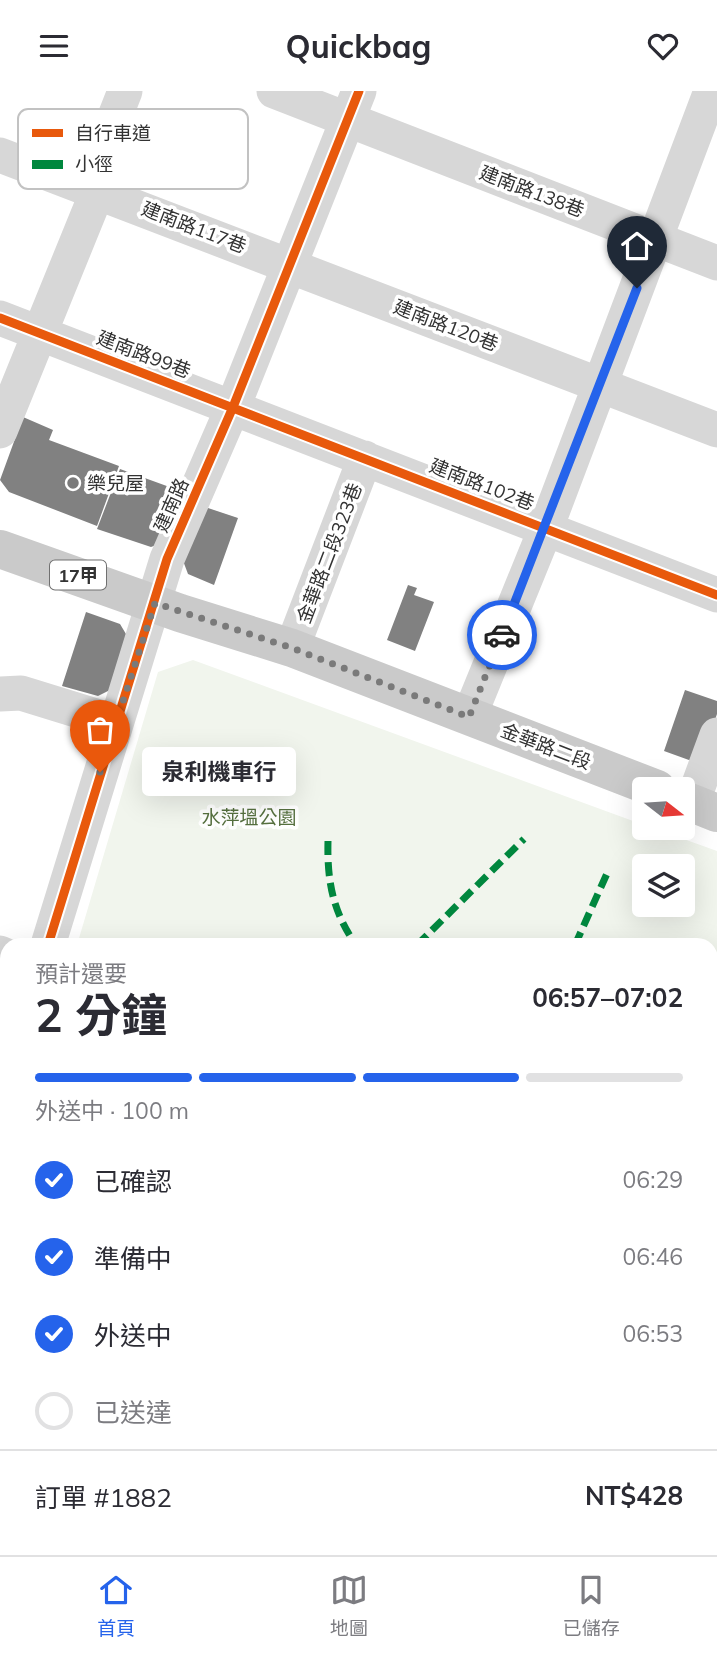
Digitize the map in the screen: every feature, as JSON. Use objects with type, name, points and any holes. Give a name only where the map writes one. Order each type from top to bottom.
[{"type":"main road","name":"金華路二段","points":[[0,549],[292,648],[632,779]]},
{"type":"street","points":[[118,109],[125,91]]},
{"type":"street","name":"建南路138巷","points":[[274,91],[353,105],[655,239],[717,263]]},
{"type":"street","points":[[469,717],[546,528],[714,91]]},
{"type":"street","name":"建南路","points":[[50,938],[167,559],[233,407],[353,105]]},
{"type":"street","name":"建南路117巷","points":[[0,155],[18,161]]},
{"type":"street","points":[[0,431],[98,190]]},
{"type":"street","name":"建南路117巷","points":[[98,190],[290,264]]},
{"type":"street","name":"建南路120巷","points":[[290,264],[717,430]]},
{"type":"street","name":"建南路99巷","points":[[0,318],[233,407]]},
{"type":"street","name":"建南路102巷","points":[[233,407],[717,595]]},
{"type":"street","name":"金華路二段323巷","points":[[292,648],[365,458]]},
{"type":"street","points":[[0,694],[21,694],[115,722]]},
{"type":"street","points":[[697,805],[717,736]]},
{"type":"green space","name":"水萍塭公園","points":[[193,660],[632,821],[632,840],[686,840],[717,851],[717,938],[79,938],[158,672]]},
{"type":"building","name":"樂兒屋","points":[[23,417],[53,430],[49,440],[119,466],[97,526],[9,492],[0,480]]},
{"type":"building","points":[[120,469],[186,493],[167,541],[151,547],[97,529]]},
{"type":"building","points":[[202,506],[238,518],[214,585],[188,574],[182,558]]},
{"type":"building","points":[[408,585],[417,588],[414,595],[434,602],[415,651],[387,640]]},
{"type":"building","points":[[86,612],[120,624],[129,639],[114,688],[98,696],[62,686]]},
{"type":"building","points":[[685,690],[717,701],[717,714],[700,764],[664,751]]},
{"type":"marked path","points":[[424,938],[524,839]]},
{"type":"marked path","points":[[328,841],[333,896],[351,938]]},
{"type":"marked path","points":[[578,938],[609,869]]},
{"type":"cycle path","points":[[50,938],[167,559],[233,407],[359,91]]},
{"type":"cycle path","points":[[0,318],[717,595]]},
{"type":"way so far","points":[[100,772],[155,603],[292,648],[469,717],[502,635]]},
{"type":"place","name":"樂兒屋","points":[[73,483]]},
{"type":"place","name":"泉利機車行","points":[[100,772]]},
{"type":"route","points":[[502,635],[546,528],[637,288]]}]
